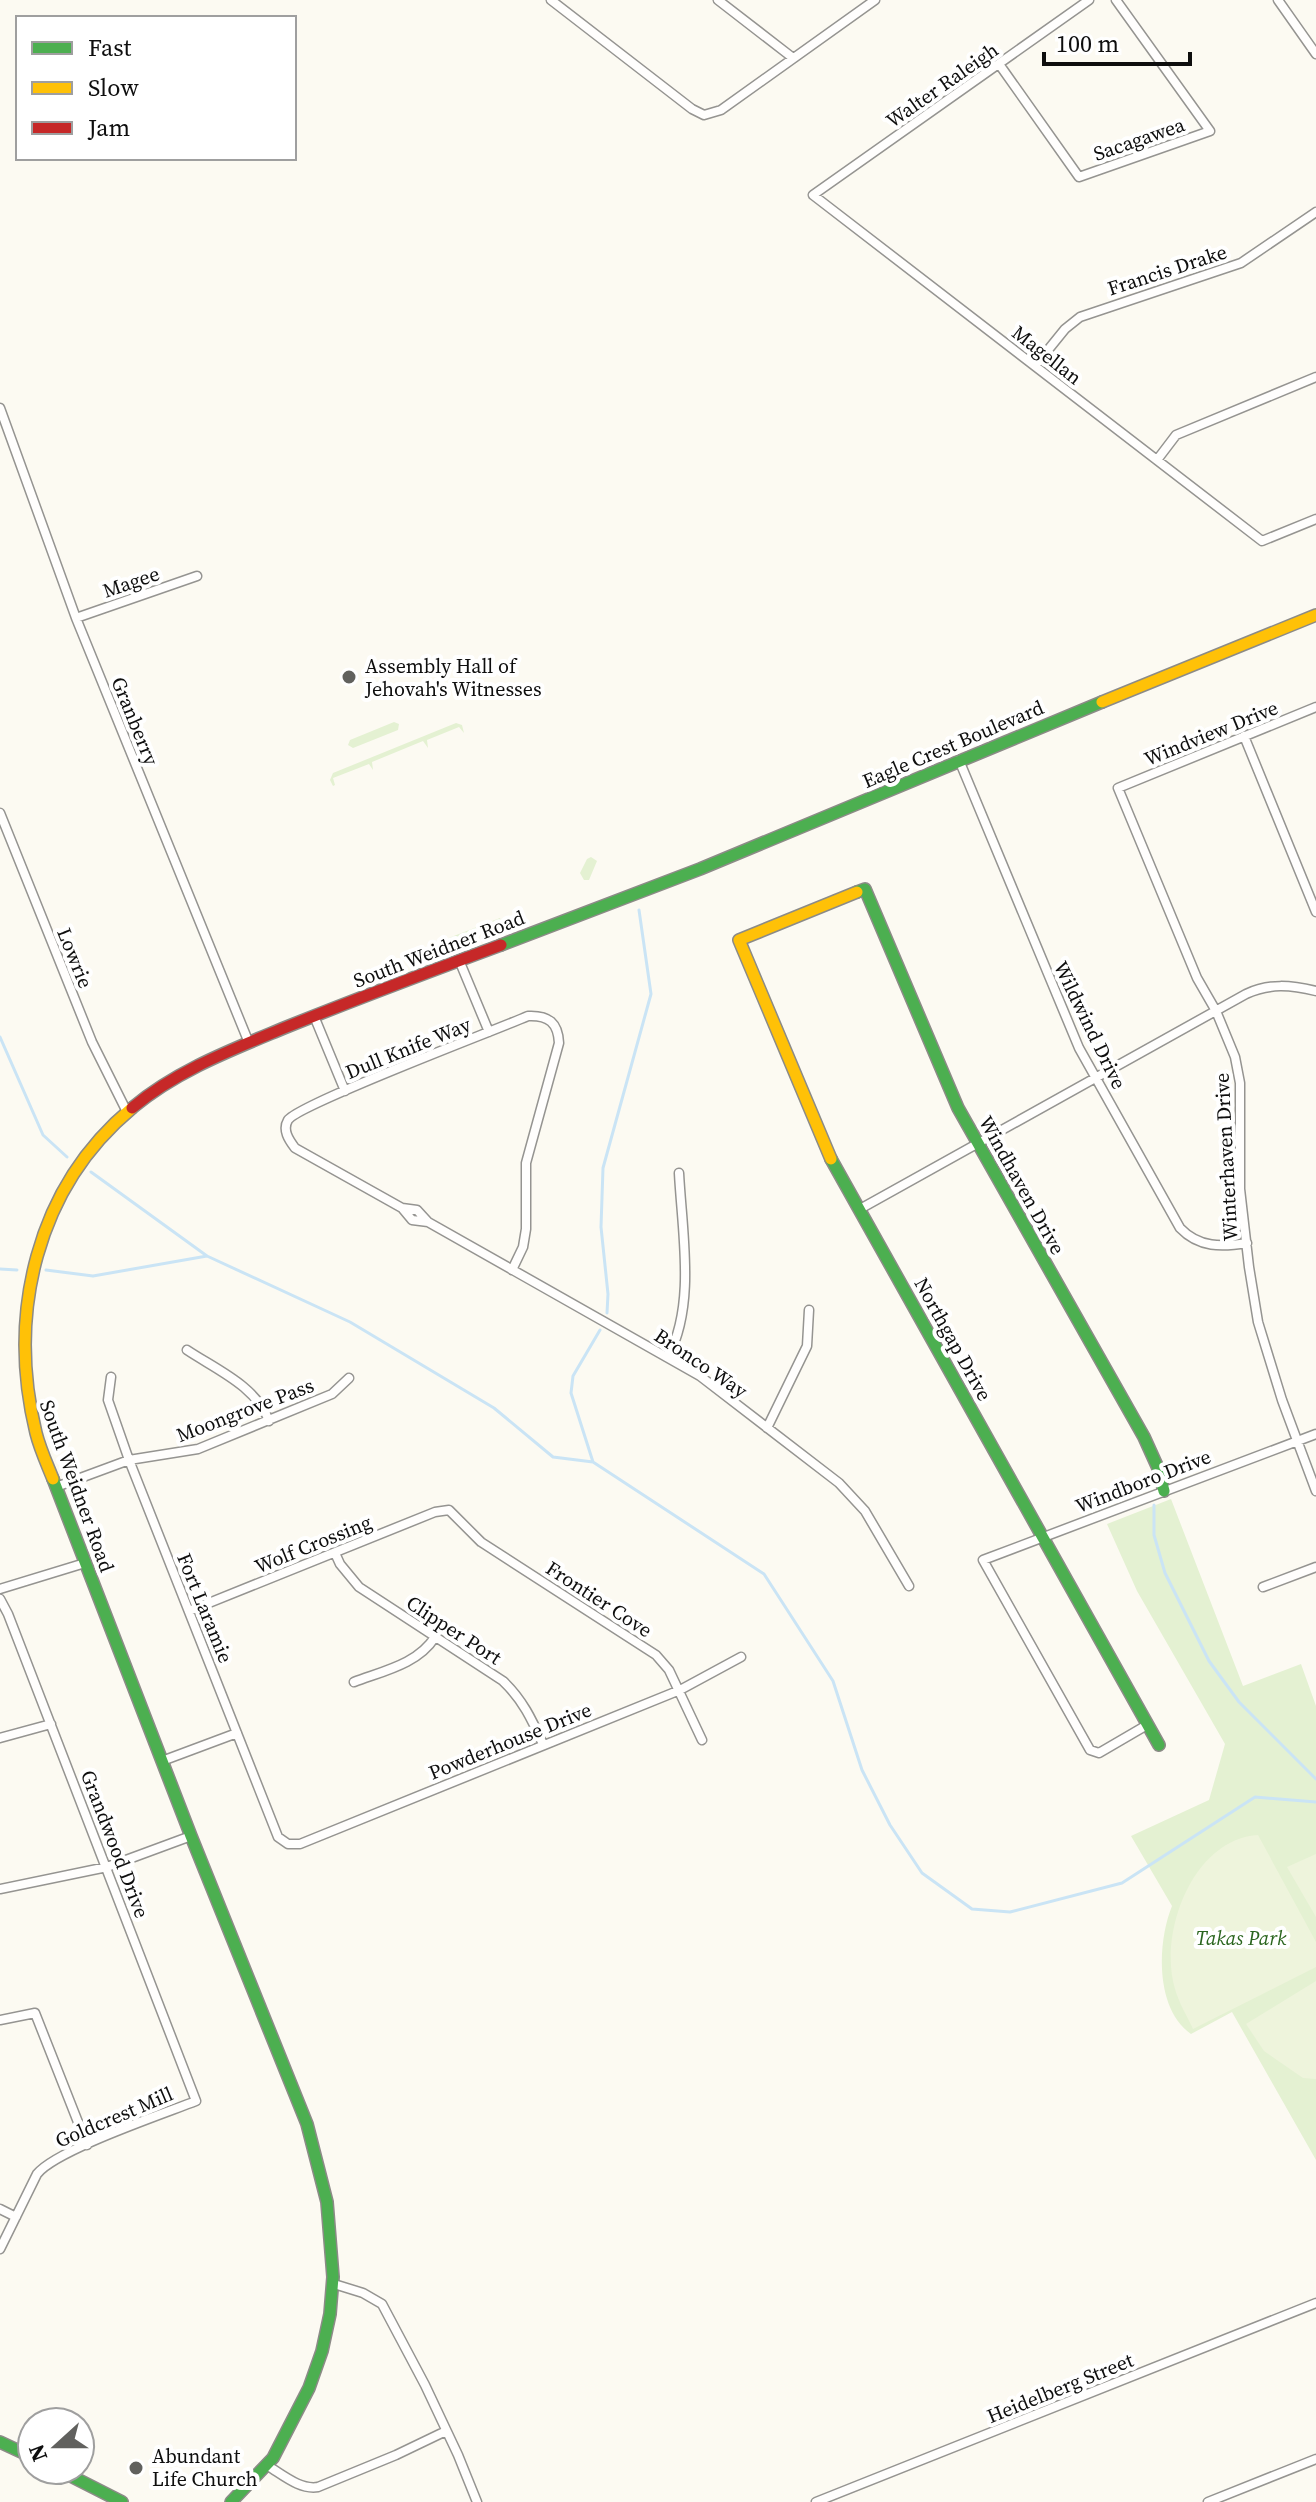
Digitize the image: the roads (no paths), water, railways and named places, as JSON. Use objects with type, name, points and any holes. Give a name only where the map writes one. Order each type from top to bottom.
[{"type":"main road","name":"Eagle Crest Boulevard","points":[[605,906],[1316,615]]},
{"type":"main road","name":"Windhaven Drive","points":[[739,940],[865,889],[941,1072],[1144,1437],[1164,1491]]},
{"type":"main road","name":"South Weidner Road","points":[[231,2502],[268,2466],[315,2376],[329,2327],[334,2284],[331,2231],[319,2161],[307,2124],[191,1836],[37,1437],[27,1402],[23,1372],[27,1288],[41,1238],[72,1175],[92,1147],[152,1092],[201,1064],[314,1016],[605,906]]},
{"type":"main road","name":"Northgap Drive","points":[[739,940],[813,1121],[1159,1745]]},
{"type":"main road","points":[[90,2486],[122,2502]]},
{"type":"street","points":[[551,0],[692,109],[704,115],[721,110],[875,0]]},
{"type":"street","points":[[718,0],[793,58]]},
{"type":"street","name":"Walter Raleigh","points":[[813,195],[1089,0]]},
{"type":"street","name":"Sacagawea","points":[[999,64],[1079,177],[1210,131],[1116,0]]},
{"type":"street","points":[[1278,0],[1316,54]]},
{"type":"street","name":"Magellan","points":[[813,195],[1262,541],[1316,519]]},
{"type":"street","name":"Francis Drake","points":[[1035,366],[1065,329],[1080,317],[1241,263],[1316,212]]},
{"type":"street","points":[[1157,460],[1176,435],[1316,377]]},
{"type":"street","name":"Granberry","points":[[0,408],[76,618],[249,1043]]},
{"type":"street","name":"Magee","points":[[76,618],[197,576]]},
{"type":"street","name":"Windview Drive","points":[[1118,788],[1316,707]]},
{"type":"street","points":[[1244,736],[1316,912]]},
{"type":"street","name":"Wildwind Drive","points":[[959,760],[1057,999],[1096,1079],[1180,1228],[1188,1236],[1207,1245],[1222,1247],[1247,1243]]},
{"type":"street","name":"Winterhaven Drive","points":[[1118,788],[1197,978],[1231,1044],[1238,1070],[1240,1189],[1258,1322],[1316,1491]]},
{"type":"street","name":"Lowrie","points":[[0,813],[92,1042],[127,1112]]},
{"type":"street","points":[[459,960],[489,1032]]},
{"type":"street","points":[[860,1209],[1253,991],[1285,985],[1316,991]]},
{"type":"street","name":"Dull Knife Way","points":[[285,1129],[296,1112],[528,1016],[541,1015],[551,1020],[558,1031],[559,1043],[526,1163],[526,1229],[523,1247],[512,1270]]},
{"type":"street","points":[[314,1016],[345,1091]]},
{"type":"street","name":"Bronco Way","points":[[285,1129],[295,1148],[402,1208],[412,1220],[428,1222],[700,1376],[852,1496],[877,1530],[909,1586]]},
{"type":"street","points":[[668,1357],[683,1321],[685,1297],[679,1173]]},
{"type":"street","points":[[767,1428],[807,1346],[809,1310]]},
{"type":"street","points":[[187,1350],[252,1393],[263,1406],[269,1421]]},
{"type":"street","name":"Fort Laramie","points":[[111,1377],[108,1400],[129,1460],[278,1837],[288,1844]]},
{"type":"street","name":"Moongrove Pass","points":[[56,1487],[129,1460],[198,1449],[332,1394],[349,1378]]},
{"type":"street","name":"Windboro Drive","points":[[1147,1725],[1099,1753],[1090,1750],[983,1560],[1316,1434]]},
{"type":"street","name":"Wolf Crossing","points":[[189,1611],[435,1512],[449,1510]]},
{"type":"street","name":"Frontier Cove","points":[[449,1510],[481,1542],[656,1655],[680,1690],[702,1740]]},
{"type":"street","name":"Clipper Port","points":[[335,1553],[359,1587],[503,1681],[528,1710],[543,1744]]},
{"type":"street","points":[[0,1589],[85,1563]]},
{"type":"street","points":[[1263,1587],[1316,1567]]},
{"type":"street","name":"Grandwood Drive","points":[[0,1599],[196,2101]]},
{"type":"street","points":[[354,1682],[414,1658],[427,1650],[435,1637]]},
{"type":"street","name":"Powderhouse Drive","points":[[288,1844],[300,1844],[680,1690],[741,1657]]},
{"type":"street","points":[[0,1738],[51,1724]]},
{"type":"street","points":[[162,1761],[237,1733]]},
{"type":"street","points":[[0,1889],[107,1867],[191,1836]]},
{"type":"street","points":[[0,2020],[35,2013],[87,2145]]},
{"type":"street","name":"Goldcrest Mill","points":[[0,2249],[41,2170],[57,2158],[196,2101]]},
{"type":"street","points":[[0,2209],[16,2217]]},
{"type":"street","points":[[334,2284],[363,2293],[382,2304],[425,2385],[477,2502]]},
{"type":"street","name":"Heidelberg Street","points":[[816,2502],[1316,2303]]},
{"type":"street","points":[[268,2466],[302,2486],[318,2487],[446,2431]]},
{"type":"street","points":[[1208,2502],[1316,2459]]},
{"type":"waterway","points":[[607,1313],[601,1227],[603,1168],[651,994],[639,910]]},
{"type":"waterway","points":[[0,1037],[43,1135],[67,1157]]},
{"type":"waterway","points":[[91,1172],[207,1256],[350,1322],[494,1408],[553,1457],[593,1462],[764,1574],[833,1681],[862,1770],[890,1825],[922,1873],[972,1909],[1010,1912],[1122,1883],[1255,1797],[1316,1802]]},
{"type":"waterway","points":[[46,1270],[93,1276],[207,1256]]},
{"type":"waterway","points":[[0,1269],[17,1270]]},
{"type":"waterway","points":[[593,1462],[571,1393],[573,1376],[600,1330]]},
{"type":"waterway","points":[[1154,1505],[1154,1535],[1165,1573],[1209,1661],[1239,1702],[1316,1779]]},
{"type":"place","name":"Assembly Hall of Jehovah's Witnesses","points":[[349,677]]},
{"type":"place","name":"Abundant Life Church","points":[[136,2468]]},
{"type":"park label","name":"Takas Park","points":[[1241,1938]]}]
